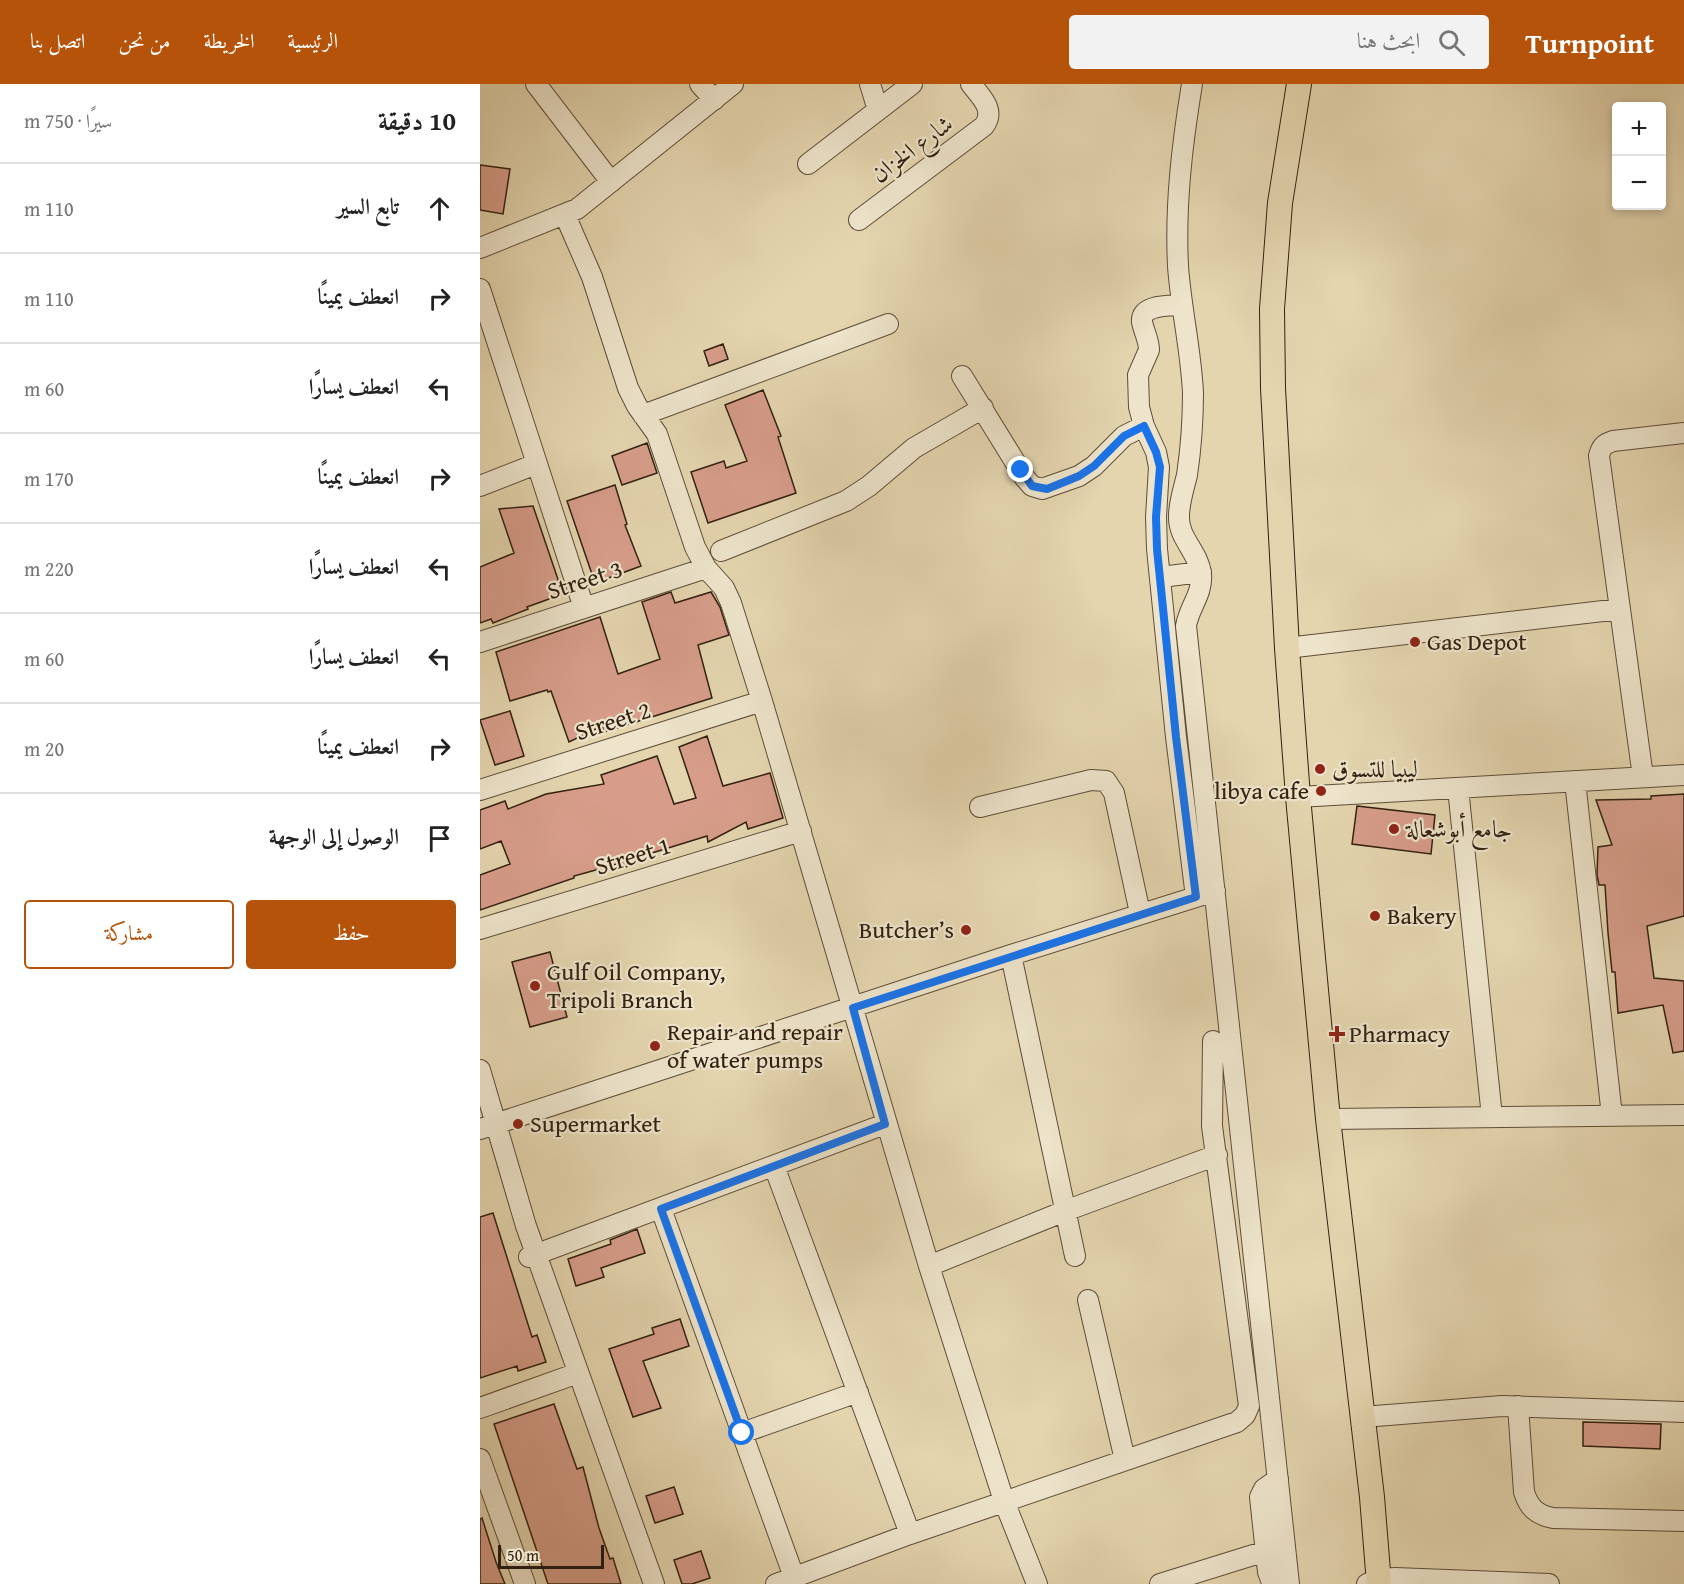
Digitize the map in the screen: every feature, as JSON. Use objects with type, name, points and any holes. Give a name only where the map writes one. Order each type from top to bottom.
[{"type":"main road","points":[[1299,84],[1280,203],[1272,309],[1273,388],[1287,648],[1298,797],[1328,1119],[1372,1497],[1375,1582]]},
{"type":"street","points":[[536,84],[611,182]]},
{"type":"street","points":[[700,84],[714,100]]},
{"type":"street","points":[[480,248],[577,209],[733,84]]},
{"type":"street","points":[[870,84],[878,110]]},
{"type":"street","points":[[808,164],[912,84]]},
{"type":"street","name":"شارع الخزان","points":[[859,220],[984,126],[990,111],[971,84]]},
{"type":"street","points":[[1192,84],[1183,143],[1178,205],[1178,267],[1191,369],[1192,417],[1187,474],[1178,516],[1183,538],[1196,556],[1201,572],[1201,589],[1187,618],[1186,626],[1205,894]]},
{"type":"street","points":[[565,215],[592,277],[628,388],[657,434],[694,548],[728,596],[762,701],[885,1124],[929,1266],[1004,1501],[1037,1584]]},
{"type":"street","points":[[480,289],[584,608]]},
{"type":"street","points":[[1182,305],[1149,309],[1143,317],[1149,346],[1148,354],[1139,368],[1139,407],[1160,467],[1156,533],[1176,737],[1205,894],[1238,1105],[1289,1584]]},
{"type":"street","points":[[644,415],[888,324]]},
{"type":"street","points":[[962,376],[1028,483],[1042,489],[1087,471],[1115,443],[1144,426]]},
{"type":"street","points":[[721,551],[846,501],[869,486],[914,448],[983,408]]},
{"type":"street","points":[[1643,777],[1599,456],[1600,449],[1605,443],[1684,433]]},
{"type":"street","points":[[480,486],[536,464]]},
{"type":"street","name":"Street 3","points":[[480,642],[706,568]]},
{"type":"street","points":[[1161,576],[1201,572]]},
{"type":"street","points":[[1287,648],[1620,609]]},
{"type":"street","name":"Street 2","points":[[480,790],[762,701]]},
{"type":"street","points":[[1298,797],[1684,775]]},
{"type":"street","points":[[980,807],[1090,780],[1106,781],[1114,793],[1140,913]]},
{"type":"street","points":[[1575,781],[1612,1116]]},
{"type":"street","points":[[1458,788],[1492,1118]]},
{"type":"street","name":"Street 1","points":[[480,929],[801,831]]},
{"type":"street","points":[[488,1126],[1140,913],[1205,894]]},
{"type":"street","points":[[1011,955],[1075,1256]]},
{"type":"street","points":[[661,1209],[742,1433],[785,1581],[910,1534],[1237,1422],[1248,1411],[1212,1109],[1213,1041]]},
{"type":"street","points":[[480,1070],[488,1126]]},
{"type":"street","points":[[480,1097],[646,1584]]},
{"type":"street","points":[[1212,1109],[1238,1105]]},
{"type":"street","points":[[1328,1119],[1684,1115]]},
{"type":"street","points":[[533,1256],[885,1124]]},
{"type":"street","points":[[929,1266],[1065,1211],[1217,1155]]},
{"type":"street","points":[[774,1166],[910,1534]]},
{"type":"street","points":[[1088,1300],[1125,1460]]},
{"type":"street","points":[[480,1408],[574,1375]]},
{"type":"street","points":[[574,1375],[654,1584]]},
{"type":"street","points":[[742,1433],[858,1392]]},
{"type":"street","points":[[1363,1417],[1518,1406],[1684,1412]]},
{"type":"street","points":[[1518,1406],[1524,1492],[1527,1502],[1534,1511],[1553,1518],[1684,1521]]},
{"type":"street","points":[[480,1460],[525,1584]]},
{"type":"street","points":[[1276,1584],[1269,1577],[1260,1497],[1264,1488],[1278,1479]]},
{"type":"street","points":[[1160,1584],[1266,1551]]},
{"type":"street","points":[[1375,1582],[1395,1578],[1549,1584]]},
{"type":"building","points":[[480,165],[510,169],[503,214],[480,210]]},
{"type":"building","points":[[723,344],[728,359],[709,366],[704,351]]},
{"type":"building","points":[[763,390],[781,436],[778,437],[796,493],[708,523],[691,472],[724,461],[726,468],[747,461],[725,405]]},
{"type":"building","points":[[647,443],[657,473],[622,485],[612,456]]},
{"type":"building","points":[[615,485],[627,524],[625,525],[641,566],[595,583],[567,501]]},
{"type":"building","points":[[533,506],[563,594],[493,623],[491,619],[480,623],[480,567],[514,553],[499,509]]},
{"type":"building","points":[[671,592],[675,603],[711,592],[720,607],[729,635],[698,645],[712,698],[604,732],[602,726],[569,742],[551,691],[547,690],[510,701],[496,652],[600,617],[618,674],[660,659],[642,602]]},
{"type":"building","points":[[510,711],[524,756],[495,765],[480,720]]},
{"type":"building","points":[[707,736],[723,786],[770,773],[783,818],[748,829],[746,822],[708,842],[707,836],[652,853],[653,856],[623,868],[621,863],[574,876],[574,878],[480,910],[480,875],[510,864],[501,841],[480,849],[480,810],[505,801],[508,809],[546,794],[604,784],[601,775],[657,756],[674,804],[696,798],[679,747]]},
{"type":"building","points":[[1684,794],[1684,916],[1647,926],[1654,978],[1684,981],[1684,1051],[1673,1053],[1663,1005],[1618,1013],[1615,972],[1612,972],[1608,933],[1605,885],[1599,885],[1597,875],[1598,847],[1612,845],[1596,800],[1651,799],[1651,796]]},
{"type":"building","name":"جامع أبوشعالة","points":[[1357,806],[1435,815],[1431,854],[1352,844]]},
{"type":"building","points":[[550,952],[567,1017],[530,1027],[512,962]]},
{"type":"building","points":[[493,1213],[532,1337],[537,1335],[546,1362],[518,1371],[517,1366],[480,1378],[480,1217]]},
{"type":"building","points":[[637,1229],[645,1253],[601,1268],[604,1277],[576,1286],[568,1259],[611,1244],[610,1240]]},
{"type":"building","points":[[680,1319],[689,1346],[643,1361],[661,1408],[633,1417],[609,1349],[654,1334],[652,1328]]},
{"type":"building","points":[[554,1404],[577,1469],[583,1467],[599,1528],[610,1559],[613,1558],[621,1584],[548,1584],[494,1424]]},
{"type":"building","points":[[1583,1422],[1661,1424],[1660,1449],[1583,1446]]},
{"type":"building","points":[[674,1487],[683,1514],[655,1523],[646,1496]]},
{"type":"building","points":[[482,1518],[505,1584],[480,1584],[480,1519]]},
{"type":"building","points":[[701,1551],[710,1578],[692,1584],[682,1584],[674,1560]]},
{"type":"place","name":"Gas Depot","points":[[1415,642]]},
{"type":"place","name":"ليبيا للتسوق","points":[[1320,769]]},
{"type":"place","name":"libya cafe","points":[[1321,791]]},
{"type":"place","name":"جامع أبوشعالة","points":[[1394,829]]},
{"type":"place","name":"Bakery","points":[[1375,916]]},
{"type":"place","name":"Butcher’s","points":[[966,930]]},
{"type":"place","name":"Gulf Oil Company, Tripoli Branch","points":[[535,986]]},
{"type":"place","name":"Pharmacy","points":[[1337,1034]]},
{"type":"place","name":"Repair and repair of water pumps","points":[[655,1046]]},
{"type":"place","name":"Supermarket","points":[[518,1124]]},
{"type":"route","points":[[742,1433],[661,1209],[885,1124],[853,1008],[1140,913],[1196,897],[1176,737],[1157,549],[1156,517],[1160,467],[1156,452],[1144,426],[1115,443],[1087,471],[1047,489],[1032,486],[1021,470]]}]
